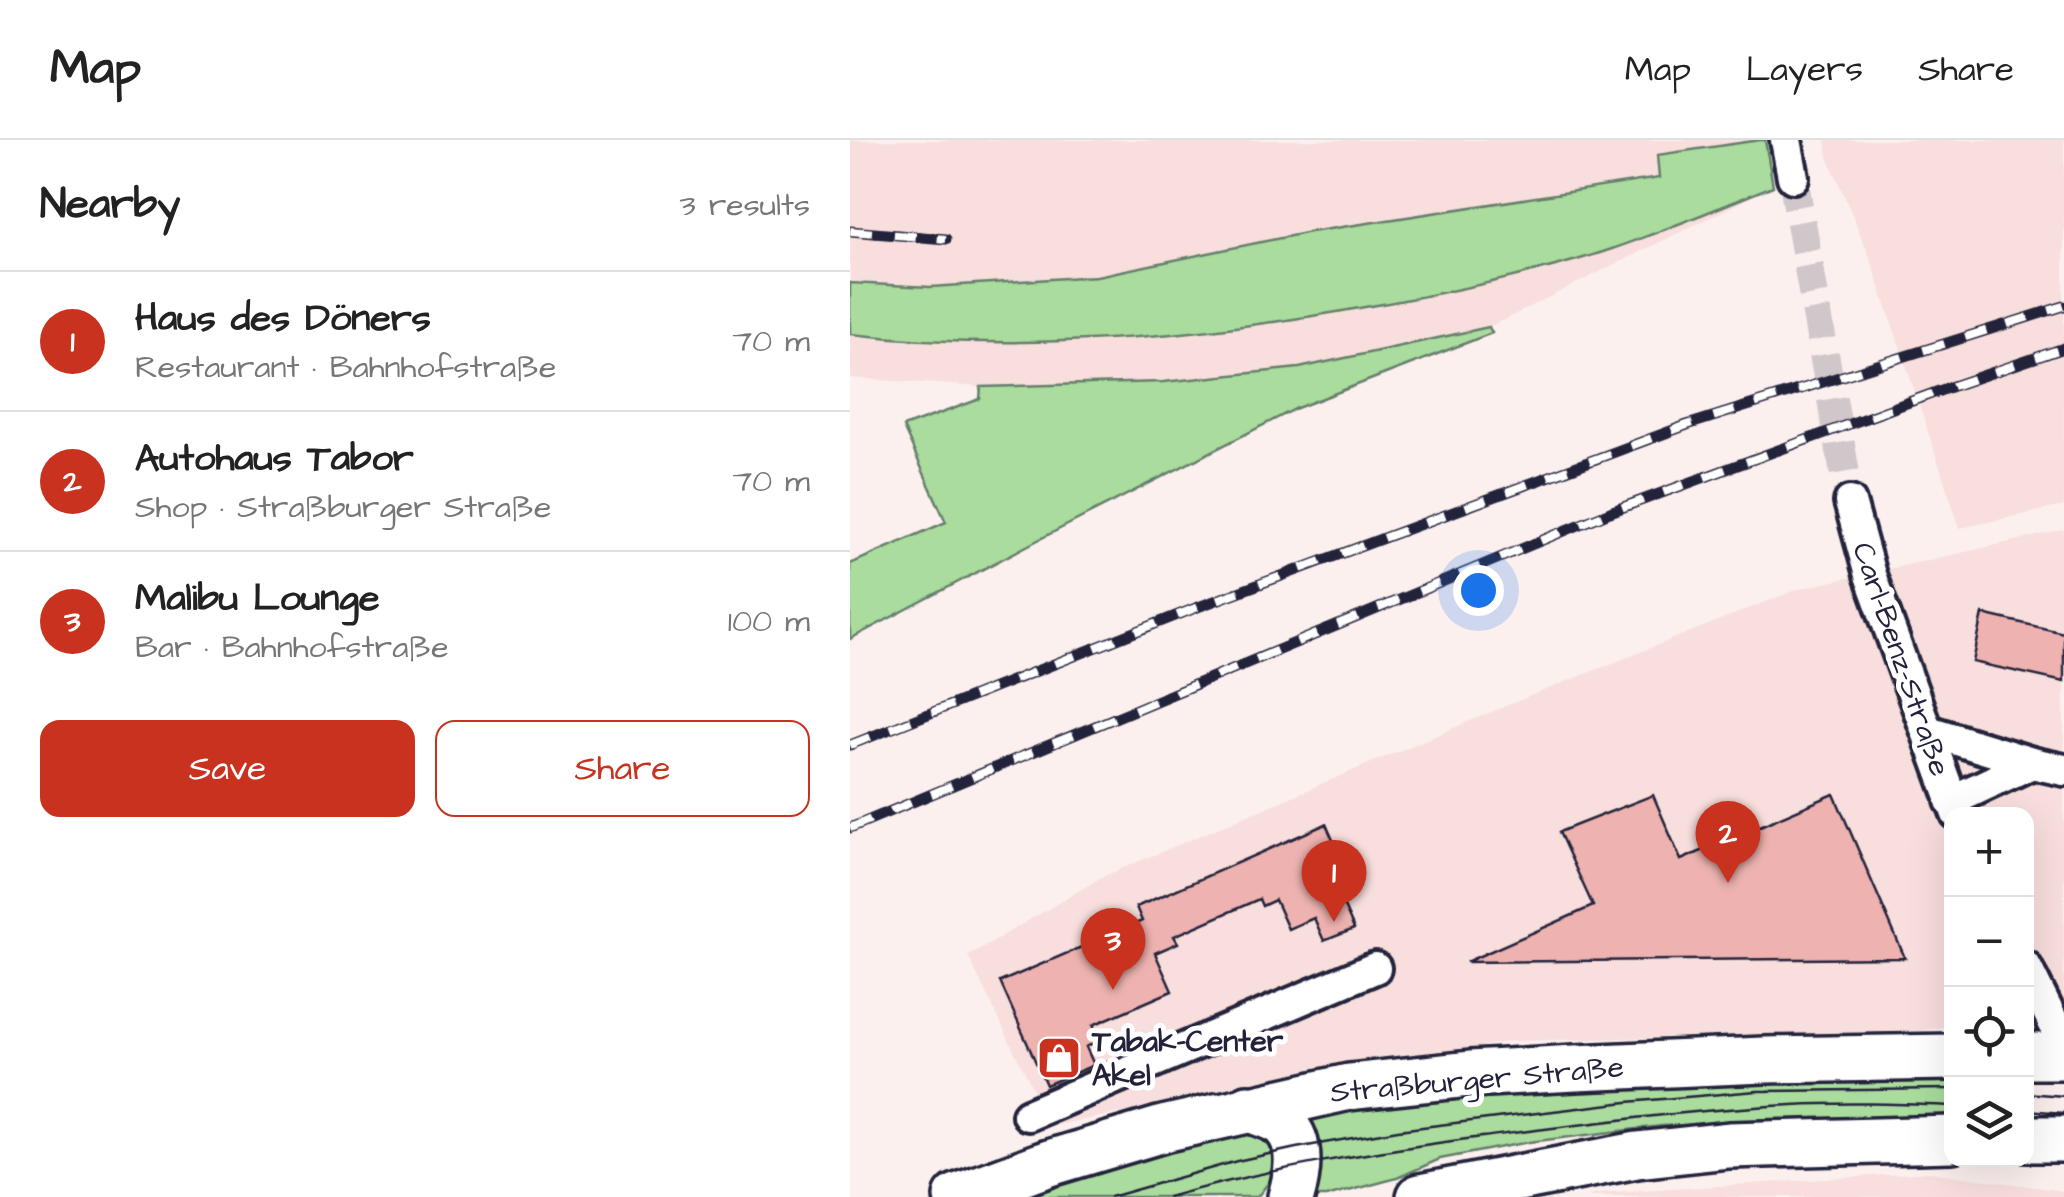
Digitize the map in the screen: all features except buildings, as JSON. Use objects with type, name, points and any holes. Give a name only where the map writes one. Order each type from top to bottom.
[{"type":"main road","points":[[2034,1056],[2064,1056]]},
{"type":"main road","name":"Straßburger Straße","points":[[957,1197],[1049,1163],[1163,1129],[1349,1086],[1470,1074],[1764,1060],[1944,1057]]},
{"type":"main road","points":[[1248,1108],[1285,1125],[1296,1148],[1297,1165],[1290,1197]]},
{"type":"main road","points":[[1420,1197],[1637,1154],[1729,1145],[1944,1139]]},
{"type":"main road","points":[[2034,1139],[2064,1139]]},
{"type":"street","points":[[1786,140],[1794,178]]},
{"type":"street","name":"Carl-Benz-Straße","points":[[1850,502],[1870,575],[1954,807]]},
{"type":"street","points":[[1928,731],[2064,770]]},
{"type":"street","points":[[1956,807],[2032,763]]},
{"type":"street","points":[[1028,1115],[1375,968]]},
{"type":"street","points":[[2034,982],[2064,1044]]},
{"type":"street","points":[[1905,1059],[1944,1043]]},
{"type":"shaded area","points":[[850,140],[1765,140],[1773,186],[1489,327],[1299,368],[1163,382],[981,387],[850,378]]},
{"type":"shaded area","points":[[1826,140],[2064,140],[2064,506],[1960,528],[1871,260],[1828,157]]},
{"type":"shaded area","points":[[2064,530],[2064,1014],[2034,1014],[2034,807],[1944,807],[1944,1027],[1917,1031],[1512,1041],[1051,1126],[968,956],[1102,877],[1503,707],[1798,589]]},
{"type":"shaded area","points":[[1930,1172],[2064,1191],[2064,1197],[1585,1197],[1597,1194]]},
{"type":"green space","points":[[1765,140],[1773,186],[1603,252],[1455,290],[1301,318],[1109,339],[979,342],[850,334],[850,283],[931,287],[1097,276],[1310,232],[1659,178],[1657,155]]},
{"type":"green space","points":[[1489,327],[1492,333],[1297,408],[850,639],[850,564],[946,522],[903,427],[980,399],[981,387],[1163,382],[1299,368]]},
{"type":"green space","points":[[1944,1077],[1944,1121],[1661,1126],[1529,1142],[1440,1159],[1397,1178],[1315,1197],[1317,1180],[1302,1116],[1405,1095],[1545,1085]]},
{"type":"green space","points":[[1249,1131],[1270,1147],[1277,1161],[1272,1177],[1257,1197],[1020,1197],[1119,1162]]},
{"type":"tunnel","points":[[1793,177],[1850,502]]},
{"type":"tram line","points":[[1110,1197],[1237,1161],[1398,1130],[1627,1102],[1757,1091],[1944,1089]]},
{"type":"tram line","points":[[2034,1094],[2064,1096]]},
{"type":"tram line","points":[[1168,1197],[1363,1154],[1598,1122],[1792,1105],[1944,1106]]},
{"type":"tram line","points":[[2034,1111],[2064,1113]]},
{"type":"railway","points":[[850,231],[946,239]]},
{"type":"railway","points":[[850,745],[1198,607],[1687,425],[2064,306]]},
{"type":"railway","points":[[850,828],[1610,512],[2064,348]]},
{"type":"place","name":"Autohaus Tabor","points":[[1728,883]]},
{"type":"place","name":"Haus des Döners","points":[[1334,922]]},
{"type":"place","name":"Malibu Lounge","points":[[1113,990]]},
{"type":"place","name":"Tabak-Center Akel","points":[[1059,1058]]}]
